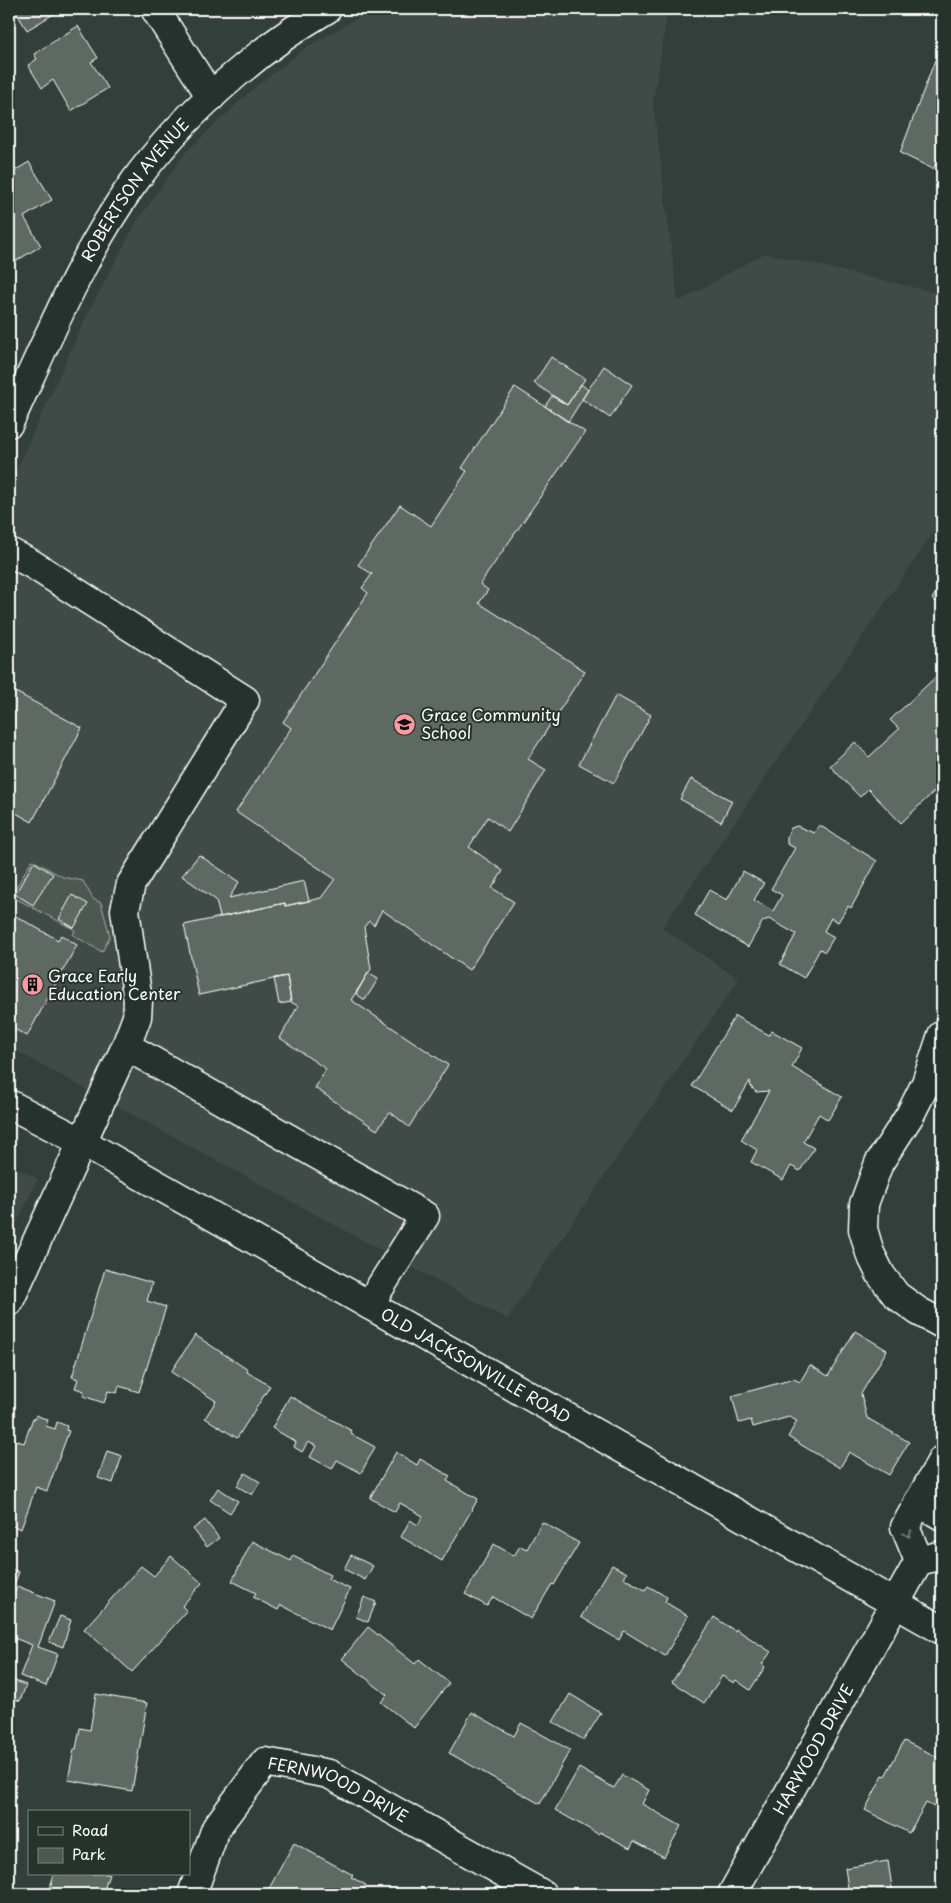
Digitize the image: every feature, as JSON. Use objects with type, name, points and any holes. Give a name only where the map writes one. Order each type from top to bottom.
[{"type":"street","points":[[155,9],[211,97]]},
{"type":"street","name":"ROBERTSON AVENUE","points":[[9,423],[70,293],[109,220],[150,161],[211,97],[286,35],[327,9]]},
{"type":"street","points":[[9,552],[32,564],[245,700],[131,884],[125,910],[138,1001],[137,1017],[126,1046],[9,1302]]},
{"type":"street","points":[[942,1035],[926,1082],[910,1115],[879,1163],[864,1204],[864,1229],[870,1253],[881,1275],[896,1295],[942,1324]]},
{"type":"street","points":[[126,1046],[425,1216],[369,1305]]},
{"type":"street","name":"OLD JACKSONVILLE ROAD","points":[[9,1104],[82,1142],[942,1630]]},
{"type":"street","points":[[930,1558],[905,1527],[942,1460]]},
{"type":"street","points":[[918,1502],[942,1516]]},
{"type":"street","name":"HARWOOD DRIVE","points":[[732,1894],[895,1603],[930,1558]]},
{"type":"street","name":"FERNWOOD DRIVE","points":[[192,1894],[216,1828],[265,1762],[329,1774],[542,1894]]},
{"type":"shaded area","name":"Grace Community School","points":[[374,9],[668,9],[653,103],[678,302],[765,253],[942,294],[942,520],[662,928],[739,979],[507,1319],[9,1047],[9,486],[88,313],[136,223],[186,152],[253,89],[307,47]]},
{"type":"shaded area","points":[[9,1164],[38,1179],[9,1239]]},
{"type":"green space","points":[[32,860],[63,877],[83,881],[93,899],[101,903],[110,936],[102,952],[73,935],[75,930],[11,896]]},
{"type":"building","points":[[14,9],[62,9],[27,30]]},
{"type":"building","points":[[78,26],[98,58],[91,62],[108,88],[71,111],[53,80],[42,88],[28,65],[37,59],[34,54]]},
{"type":"building","points":[[935,60],[942,63],[942,152],[933,169],[900,153]]},
{"type":"building","points":[[29,162],[52,200],[24,217],[41,246],[11,264],[9,261],[9,174]]},
{"type":"building","points":[[551,357],[585,379],[567,405],[534,383]]},
{"type":"building","points":[[604,366],[632,385],[610,418],[582,399]]},
{"type":"building","points":[[581,384],[588,390],[568,422],[545,406],[552,396],[567,405]]},
{"type":"building","points":[[515,387],[585,432],[480,584],[488,590],[479,603],[585,671],[528,759],[546,770],[508,832],[488,817],[469,847],[503,871],[492,888],[514,902],[469,970],[382,910],[374,925],[369,921],[364,927],[371,969],[351,1000],[448,1065],[409,1127],[390,1112],[377,1130],[315,1088],[326,1069],[280,1038],[298,1006],[291,1002],[287,976],[199,995],[184,925],[285,903],[285,906],[321,898],[335,879],[236,812],[291,728],[283,722],[368,593],[362,588],[372,574],[358,565],[400,505],[431,526],[467,471],[462,468]]},
{"type":"building","points":[[942,583],[942,605],[932,599]]},
{"type":"building","points":[[942,671],[942,784],[901,823],[868,789],[860,797],[830,766],[855,742],[869,757],[899,729],[890,720]]},
{"type":"building","points":[[10,689],[82,728],[32,822],[9,809]]},
{"type":"building","points":[[616,695],[651,715],[614,783],[579,764]]},
{"type":"building","points":[[691,779],[732,801],[721,822],[680,799]]},
{"type":"building","points":[[819,825],[877,861],[851,908],[848,906],[838,922],[831,918],[824,931],[834,937],[825,952],[820,949],[804,978],[780,964],[796,934],[769,919],[763,921],[748,947],[695,915],[709,890],[727,900],[743,871],[764,883],[754,900],[773,911],[782,895],[771,889],[795,848],[787,844],[787,836],[791,828],[797,826],[814,833]]},
{"type":"building","points":[[199,855],[239,882],[229,898],[304,881],[309,901],[285,906],[285,903],[220,917],[216,900],[182,876]]},
{"type":"building","points":[[34,862],[53,874],[33,905],[15,894]]},
{"type":"building","points":[[72,895],[88,904],[74,928],[59,919]]},
{"type":"building","name":"Grace Early Education Center","points":[[14,915],[58,940],[61,935],[77,945],[27,1036],[9,1026],[9,924]]},
{"type":"building","points":[[368,973],[378,979],[365,1000],[356,994]]},
{"type":"building","points":[[287,976],[291,1002],[279,1004],[274,978]]},
{"type":"building","points":[[735,1016],[769,1035],[772,1031],[802,1048],[792,1067],[842,1097],[828,1120],[819,1114],[803,1142],[814,1148],[800,1171],[791,1166],[783,1180],[751,1162],[757,1150],[741,1140],[769,1091],[756,1092],[751,1087],[750,1081],[733,1110],[692,1086]]},
{"type":"building","points":[[105,1269],[152,1283],[147,1301],[166,1307],[139,1392],[119,1386],[117,1393],[108,1391],[104,1403],[83,1396],[84,1391],[75,1388],[78,1379],[72,1377]]},
{"type":"building","points":[[855,1331],[887,1350],[861,1394],[867,1418],[909,1442],[889,1475],[849,1452],[840,1468],[788,1437],[797,1421],[789,1417],[753,1427],[751,1420],[739,1423],[732,1396],[794,1379],[800,1382],[810,1365],[828,1376]]},
{"type":"building","points":[[195,1335],[270,1386],[237,1438],[205,1418],[216,1401],[171,1372]]},
{"type":"building","points":[[290,1396],[352,1431],[351,1434],[375,1447],[361,1473],[337,1460],[332,1469],[310,1457],[316,1446],[308,1442],[302,1452],[294,1447],[296,1442],[272,1428]]},
{"type":"building","points":[[36,1415],[48,1420],[46,1426],[55,1429],[57,1422],[67,1426],[66,1430],[69,1431],[47,1491],[36,1487],[21,1529],[9,1525],[9,1438],[24,1443],[33,1418],[35,1419]]},
{"type":"building","points":[[107,1451],[122,1456],[113,1483],[98,1478]]},
{"type":"building","points":[[396,1452],[417,1465],[420,1459],[450,1476],[447,1481],[478,1499],[442,1561],[401,1537],[410,1520],[418,1525],[423,1516],[400,1503],[395,1512],[370,1498]]},
{"type":"building","points":[[245,1473],[260,1482],[252,1495],[237,1486]]},
{"type":"building","points":[[218,1488],[238,1501],[230,1513],[210,1500]]},
{"type":"building","points":[[205,1520],[219,1538],[207,1547],[193,1529]]},
{"type":"building","points":[[542,1522],[579,1543],[531,1619],[493,1597],[487,1606],[465,1594],[494,1544],[514,1556],[520,1546],[527,1549]]},
{"type":"building","points":[[252,1541],[291,1561],[293,1556],[330,1575],[328,1579],[350,1589],[330,1630],[281,1605],[278,1610],[253,1597],[256,1593],[232,1581]]},
{"type":"building","points":[[351,1555],[373,1566],[365,1580],[344,1569]]},
{"type":"building","points":[[171,1556],[202,1583],[182,1606],[187,1611],[132,1672],[84,1629],[141,1566],[154,1576]]},
{"type":"building","points":[[612,1565],[627,1573],[624,1578],[645,1590],[648,1586],[667,1597],[665,1602],[688,1616],[665,1656],[624,1631],[619,1640],[581,1617]]},
{"type":"building","points":[[9,1568],[19,1572],[12,1590],[15,1592],[17,1586],[55,1601],[38,1647],[58,1654],[46,1686],[20,1676],[32,1645],[9,1636]]},
{"type":"building","points":[[364,1597],[376,1602],[368,1622],[356,1617]]},
{"type":"building","points":[[60,1616],[71,1620],[63,1647],[49,1642]]},
{"type":"building","points":[[714,1617],[771,1652],[762,1664],[765,1667],[750,1690],[736,1680],[734,1683],[722,1676],[704,1703],[672,1682]]},
{"type":"building","points":[[368,1627],[415,1664],[419,1659],[449,1683],[414,1728],[381,1702],[387,1695],[342,1659]]},
{"type":"building","points":[[9,1679],[26,1685],[20,1701],[9,1697]]},
{"type":"building","points":[[96,1694],[147,1703],[132,1791],[68,1780],[80,1728],[90,1730]]},
{"type":"building","points":[[570,1694],[601,1713],[584,1740],[553,1722]]},
{"type":"building","points":[[472,1712],[514,1736],[521,1723],[570,1750],[540,1804],[449,1753]]},
{"type":"building","points":[[904,1741],[942,1759],[942,1811],[926,1803],[909,1833],[865,1810],[883,1775],[885,1776]]},
{"type":"building","points":[[579,1768],[614,1788],[622,1775],[649,1790],[642,1804],[681,1826],[664,1857],[634,1841],[630,1848],[600,1832],[598,1834],[555,1810]]},
{"type":"building","points":[[294,1843],[353,1875],[351,1877],[366,1885],[360,1894],[266,1894]]},
{"type":"building","points":[[888,1861],[893,1894],[849,1894],[845,1868]]},
{"type":"building","points":[[53,1876],[108,1876],[103,1894],[48,1894]]},
{"type":"place","name":"Grace Community School","points":[[405,724]]},
{"type":"place","name":"Grace Early Education Center","points":[[32,985]]}]
